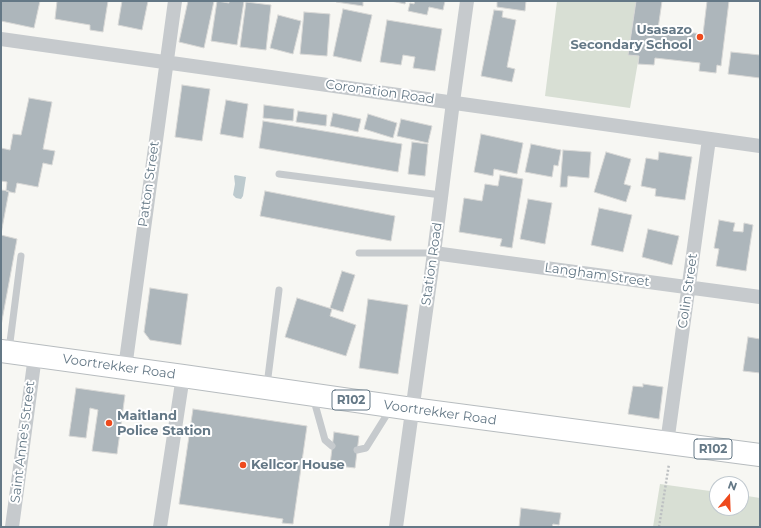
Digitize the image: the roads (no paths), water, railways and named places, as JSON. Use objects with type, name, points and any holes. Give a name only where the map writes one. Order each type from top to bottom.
[{"type":"main road","name":"Voortrekker Road","points":[[5,352],[402,408],[668,454],[760,455]]},
{"type":"street","name":"Patton Street","points":[[125,368],[175,1]]},
{"type":"street","name":"Station Road","points":[[396,527],[402,408],[434,253],[467,1]]},
{"type":"street","name":"Coronation Road","points":[[1,39],[760,146]]},
{"type":"street","name":"Colin Street","points":[[668,454],[688,288],[709,139]]},
{"type":"street","name":"Langham Street","points":[[434,253],[760,297]]},
{"type":"street","name":"Saint Anne's Street","points":[[12,527],[34,356]]},
{"type":"street","points":[[160,527],[183,376]]},
{"type":"lane","points":[[279,174],[441,195]]},
{"type":"lane","points":[[359,253],[434,253]]},
{"type":"lane","points":[[5,352],[21,256]]},
{"type":"lane","points":[[266,388],[279,290]]},
{"type":"lane","points":[[312,395],[325,440],[332,446]]},
{"type":"lane","points":[[357,450],[366,448],[402,408]]},
{"type":"place","name":"Usasazo Secondary School","points":[[700,37]]},
{"type":"place","name":"Maitland Police Station","points":[[109,423]]},
{"type":"place","name":"Kellcor House","points":[[243,465]]}]
